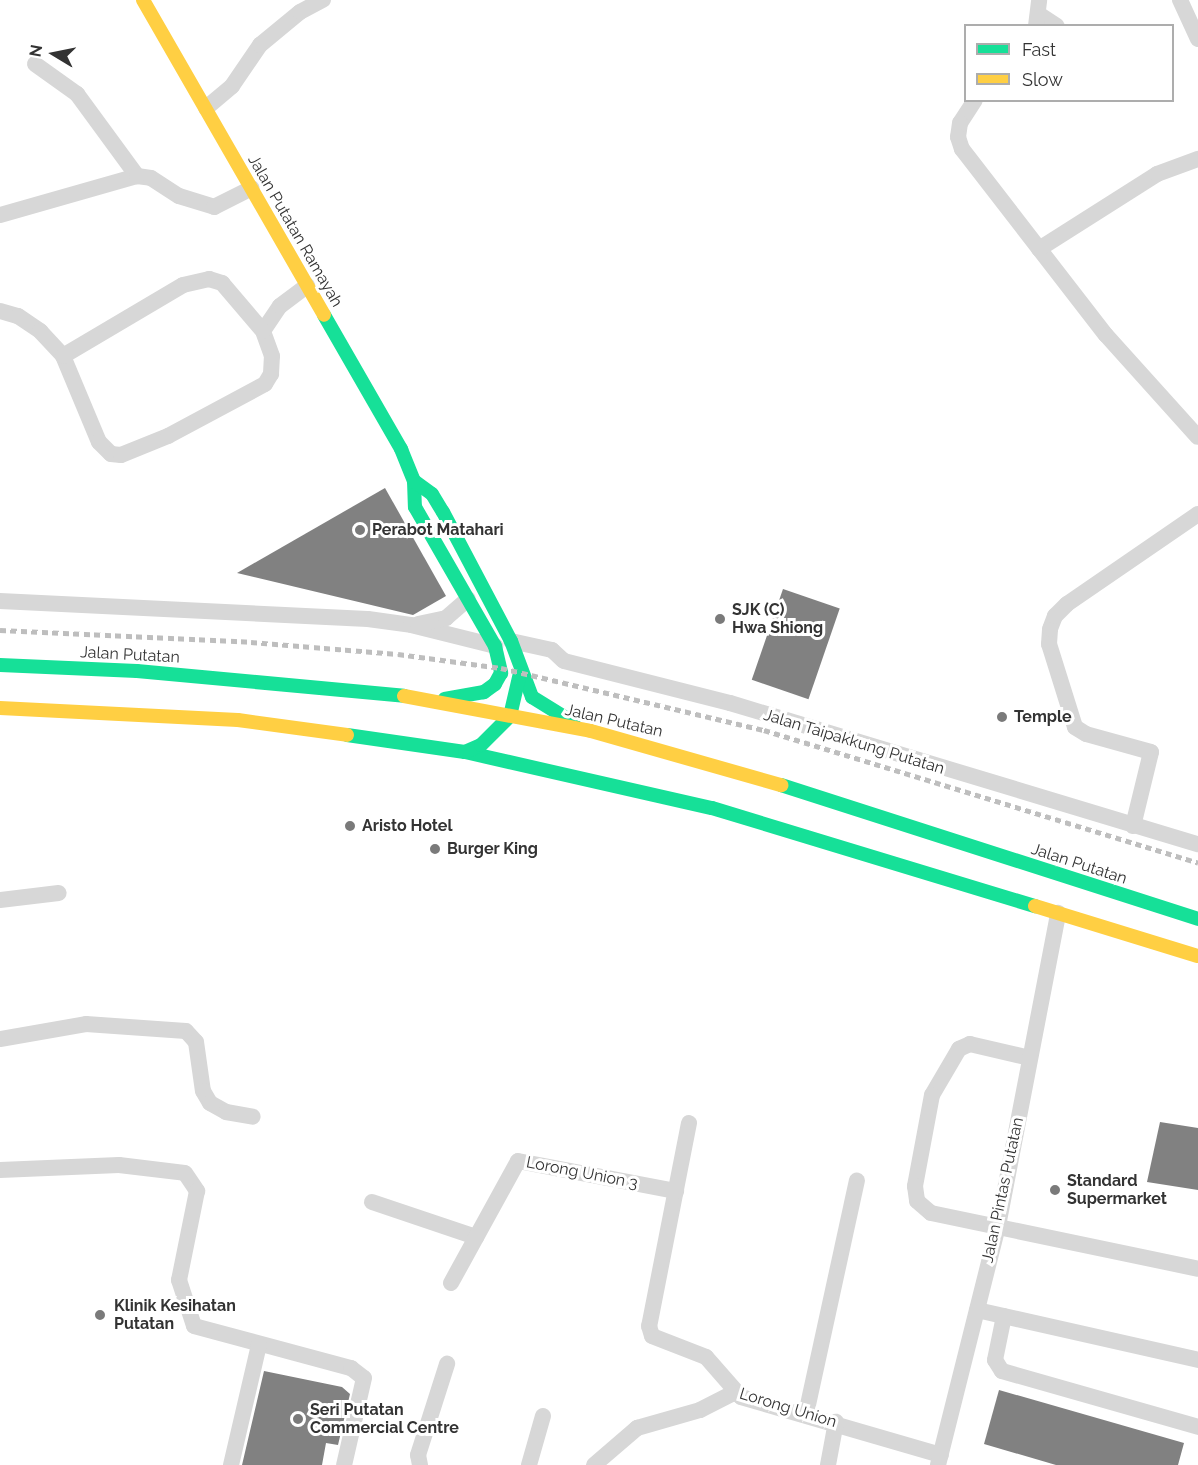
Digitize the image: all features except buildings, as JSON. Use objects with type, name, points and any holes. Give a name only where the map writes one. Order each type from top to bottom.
[{"type":"main road","name":"Jalan Putatan Ramayah","points":[[143,0],[401,449],[414,481],[415,507],[468,599],[503,643],[501,673],[495,684],[471,695],[432,700]]},
{"type":"main road","name":"Jalan Putatan Ramayah","points":[[414,481],[432,494],[443,512],[503,643],[532,697],[554,713],[591,731]]},
{"type":"main road","name":"Jalan Putatan","points":[[0,665],[15,671],[244,678],[432,700],[591,731],[643,743],[1198,919]]},
{"type":"main road","points":[[465,752],[481,745],[510,716],[520,673]]},
{"type":"main road","points":[[9,705],[238,720],[465,752],[634,788],[1198,956]]},
{"type":"main road","points":[[631,756],[643,743]]},
{"type":"main road","points":[[627,774],[634,788]]},
{"type":"street","points":[[206,108],[232,86],[260,45],[300,12],[323,0]]},
{"type":"street","points":[[1180,0],[1198,39]]},
{"type":"street","points":[[1038,14],[1054,24]]},
{"type":"street","points":[[35,64],[77,94],[137,176]]},
{"type":"street","points":[[974,102],[960,123],[958,137],[962,149],[1106,335],[1198,436]]},
{"type":"street","points":[[1039,249],[1157,174],[1198,159]]},
{"type":"street","points":[[0,215],[137,176],[151,178],[179,196],[214,207],[252,188]]},
{"type":"street","points":[[0,310],[18,316],[40,331],[63,356],[99,442],[111,454],[121,455],[168,436],[265,384],[271,374],[272,356],[263,331],[222,283],[209,279],[183,285],[63,356]]},
{"type":"street","points":[[263,331],[280,306],[307,286]]},
{"type":"street","points":[[1133,826],[1151,752],[1086,734],[1075,727],[1049,644],[1050,629],[1055,616],[1067,604],[1198,514]]},
{"type":"street","points":[[0,601],[253,611],[411,625],[446,618],[468,599]]},
{"type":"street","name":"Jalan Taipakkung Putatan","points":[[411,625],[552,650],[564,661],[730,703],[1198,844]]},
{"type":"street","points":[[0,900],[59,893]]},
{"type":"street","name":"Jalan Pintas Putatan","points":[[939,1460],[998,1226],[1058,913]]},
{"type":"street","points":[[0,1039],[86,1024],[186,1031],[196,1042],[203,1091],[210,1103],[226,1112],[253,1117]]},
{"type":"street","points":[[1030,1058],[970,1044],[959,1049],[932,1095],[915,1194],[923,1208],[1198,1269]]},
{"type":"street","name":"Lorong Union","points":[[689,1123],[649,1326],[652,1336],[662,1342],[706,1357],[734,1394],[836,1422],[939,1460]]},
{"type":"street","name":"Lorong Union 3","points":[[452,1282],[519,1161],[676,1191]]},
{"type":"street","points":[[0,1170],[119,1165],[185,1173],[197,1191],[179,1280],[194,1326],[351,1368],[364,1378],[344,1465]]},
{"type":"street","points":[[806,1414],[857,1180]]},
{"type":"street","points":[[372,1202],[476,1237]]},
{"type":"street","points":[[977,1310],[1198,1360]]},
{"type":"street","points":[[1004,1316],[995,1360],[1002,1371],[1198,1427]]},
{"type":"street","points":[[231,1465],[259,1345]]},
{"type":"street","points":[[420,1465],[418,1455],[447,1364]]},
{"type":"street","points":[[594,1465],[638,1428],[700,1410],[734,1394]]},
{"type":"street","points":[[529,1465],[543,1416]]},
{"type":"street","points":[[828,1465],[836,1422]]},
{"type":"railway","points":[[0,630],[251,642],[398,654],[501,668],[764,730],[1198,863]]},
{"type":"traffic: fast","points":[[324,315],[401,449],[414,481],[415,507],[495,646],[501,673],[495,684],[484,692],[445,699]]},
{"type":"traffic: fast","points":[[414,481],[432,494],[443,512],[511,641],[532,697],[574,723]]},
{"type":"traffic: fast","points":[[0,665],[137,671],[404,696]]},
{"type":"traffic: fast","points":[[465,752],[481,745],[510,716],[520,673]]},
{"type":"traffic: fast","points":[[347,735],[465,752],[712,808],[1035,906]]},
{"type":"traffic: fast","points":[[781,785],[1198,919]]},
{"type":"traffic: slow","points":[[143,0],[324,315]]},
{"type":"traffic: slow","points":[[404,696],[591,731],[781,785]]},
{"type":"traffic: slow","points":[[0,708],[238,720],[347,735]]},
{"type":"traffic: slow","points":[[1035,906],[1198,956]]},
{"type":"place","name":"Perabot Matahari","points":[[360,530]]},
{"type":"place","name":"SJK (C) Hwa Shiong","points":[[720,619]]},
{"type":"place","name":"Temple","points":[[1002,717]]},
{"type":"place","name":"Aristo Hotel","points":[[350,826]]},
{"type":"place","name":"Burger King","points":[[435,849]]},
{"type":"place","name":"Standard Supermarket","points":[[1055,1190]]},
{"type":"place","name":"Klinik Kesihatan Putatan","points":[[100,1315]]},
{"type":"place","name":"Seri Putatan Commercial Centre","points":[[298,1419]]}]
